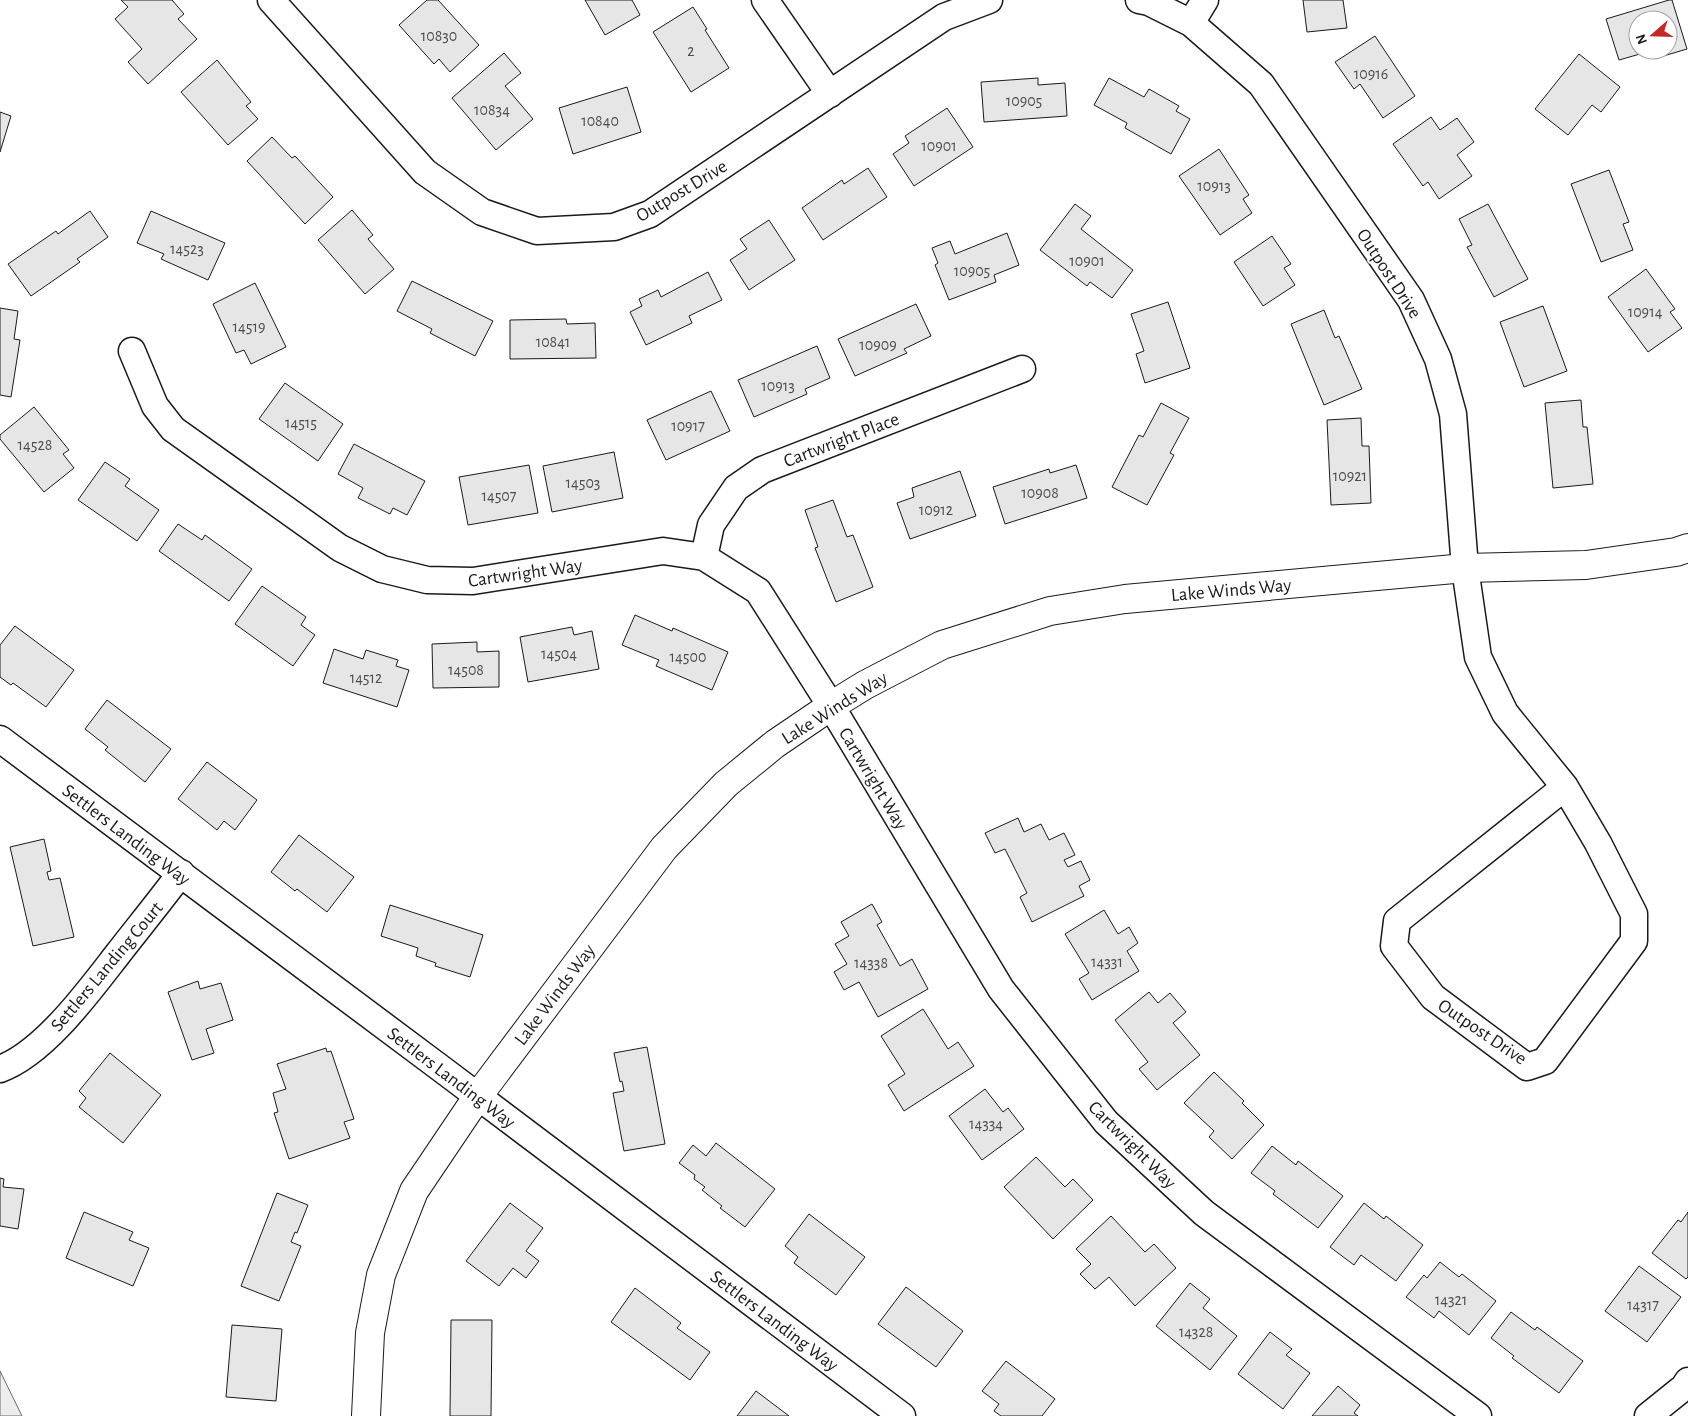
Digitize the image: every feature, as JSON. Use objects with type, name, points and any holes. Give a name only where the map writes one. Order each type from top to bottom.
[{"type":"street","name":"Outpost Drive","points":[[271,0],[425,172],[482,212],[537,231],[614,227],[650,214],[944,16],[989,0]]},
{"type":"street","points":[[765,0],[830,94]]},
{"type":"street","name":"Outpost Drive","points":[[1139,0],[1149,2],[1191,23],[1262,84],[1411,300],[1438,359],[1453,414],[1464,568],[1478,657],[1505,713],[1565,787],[1598,844],[1634,914],[1634,941],[1545,1061],[1527,1066],[1433,997],[1394,946],[1397,921],[1565,787]]},
{"type":"street","points":[[1191,23],[1205,0]]},
{"type":"street","name":"Cartwright Way","points":[[132,351],[155,406],[173,429],[340,548],[382,569],[427,580],[473,581],[663,551],[704,557],[758,591],[831,706],[1001,989],[1106,1122],[1204,1213],[1478,1416]]},
{"type":"street","name":"Cartwright Place","points":[[704,557],[711,525],[736,488],[762,470],[1022,369]]},
{"type":"street","name":"Lake Winds Way","points":[[366,1416],[370,1333],[381,1275],[414,1191],[478,1096],[664,848],[726,784],[776,744],[831,706],[865,685],[942,645],[1050,611],[1125,599],[1464,568],[1586,565],[1688,548]]},
{"type":"street","name":"Settlers Landing Way","points":[[0,740],[181,873],[902,1416]]},
{"type":"street","name":"Settlers Landing Court","points":[[0,1069],[38,1046],[82,999],[181,873]]},
{"type":"street","points":[[1648,1416],[1684,1387],[1688,1381]]},
{"type":"shaded area","points":[[0,1371],[22,1416],[0,1416]]},
{"type":"building","points":[[121,0],[172,0],[184,14],[178,19],[197,39],[148,84],[128,62],[142,49],[115,19],[128,7]]},
{"type":"building","points":[[427,0],[438,0],[479,45],[450,72],[439,59],[434,64],[399,25]]},
{"type":"building","points":[[585,0],[632,0],[640,15],[605,35]]},
{"type":"building","points":[[1303,0],[1343,0],[1347,28],[1307,32]]},
{"type":"building","points":[[1672,0],[1675,10],[1636,10]]},
{"type":"building","points":[[693,7],[729,68],[691,92],[653,32]]},
{"type":"building","points":[[1628,12],[1628,57],[1619,60],[1606,19]]},
{"type":"building","points":[[1678,20],[1687,49],[1678,52]]},
{"type":"building","points":[[1375,36],[1415,96],[1383,118],[1360,84],[1354,89],[1335,62]]},
{"type":"building","points":[[504,53],[521,73],[505,86],[533,119],[496,150],[452,98]]},
{"type":"building","points":[[1579,54],[1620,87],[1601,112],[1592,105],[1568,135],[1535,109]]},
{"type":"building","points":[[217,60],[251,102],[246,106],[258,119],[228,145],[181,92]]},
{"type":"building","points":[[1038,78],[1038,85],[1065,83],[1067,116],[984,122],[981,82]]},
{"type":"building","points":[[1109,78],[1144,97],[1149,89],[1179,106],[1176,111],[1190,119],[1171,154],[1125,128],[1127,123],[1094,105]]},
{"type":"building","points":[[627,87],[641,132],[573,154],[559,108]]},
{"type":"building","points":[[947,108],[973,147],[914,186],[893,154],[909,143],[905,136]]},
{"type":"building","points":[[0,112],[11,116],[0,152]]},
{"type":"building","points":[[1431,117],[1440,130],[1457,118],[1474,142],[1457,155],[1472,176],[1439,199],[1428,182],[1423,186],[1393,144]]},
{"type":"building","points":[[272,137],[292,158],[295,156],[333,197],[305,224],[247,161]]},
{"type":"building","points":[[1219,149],[1249,195],[1243,199],[1252,213],[1220,235],[1179,176]]},
{"type":"building","points":[[868,168],[887,197],[823,240],[802,208],[842,180],[844,184]]},
{"type":"building","points":[[1609,170],[1629,222],[1623,224],[1633,250],[1601,262],[1571,184]]},
{"type":"building","points":[[1075,204],[1091,216],[1081,229],[1133,270],[1112,298],[1090,282],[1087,286],[1040,250]]},
{"type":"building","points":[[1488,204],[1528,279],[1494,297],[1467,247],[1472,245],[1459,219]]},
{"type":"building","points":[[352,210],[373,235],[368,239],[394,269],[365,294],[318,240]]},
{"type":"building","points":[[90,211],[108,237],[77,259],[80,262],[31,296],[8,264],[56,231],[58,234]]},
{"type":"building","points":[[151,211],[225,243],[208,280],[161,259],[164,254],[137,243]]},
{"type":"building","points":[[769,220],[795,260],[749,290],[730,260],[747,249],[740,239]]},
{"type":"building","points":[[1007,233],[1019,265],[994,275],[996,282],[949,300],[935,265],[938,263],[932,248],[950,241],[955,254]]},
{"type":"building","points":[[1272,236],[1291,264],[1284,268],[1295,285],[1263,306],[1234,262]]},
{"type":"building","points":[[1646,269],[1675,309],[1670,312],[1682,328],[1648,352],[1608,297]]},
{"type":"building","points":[[708,272],[722,300],[689,316],[692,323],[646,345],[630,312],[642,306],[639,299],[658,290],[661,297]]},
{"type":"building","points":[[412,281],[493,321],[475,356],[430,333],[432,329],[397,311]]},
{"type":"building","points":[[255,283],[286,347],[251,364],[244,350],[236,353],[213,304]]},
{"type":"building","points":[[1168,302],[1190,368],[1145,383],[1136,354],[1144,351],[1131,314]]},
{"type":"building","points":[[916,304],[931,336],[904,349],[907,353],[855,376],[838,339]]},
{"type":"building","points":[[1543,306],[1567,371],[1524,387],[1500,322]]},
{"type":"building","points":[[0,308],[18,311],[14,339],[20,340],[11,397],[0,395]]},
{"type":"building","points":[[1324,310],[1335,338],[1339,336],[1362,389],[1324,405],[1291,324]]},
{"type":"building","points":[[566,319],[567,324],[595,323],[596,358],[510,359],[510,320]]},
{"type":"building","points":[[817,346],[830,378],[805,389],[807,394],[754,417],[738,380]]},
{"type":"building","points":[[285,383],[343,424],[318,461],[259,419]]},
{"type":"building","points":[[711,391],[730,431],[666,460],[647,420]]},
{"type":"building","points":[[1581,400],[1583,427],[1587,427],[1593,484],[1553,488],[1545,403]]},
{"type":"building","points":[[1161,403],[1189,418],[1170,453],[1174,455],[1147,505],[1112,487],[1139,435],[1143,437]]},
{"type":"building","points":[[34,407],[69,450],[63,454],[74,468],[44,492],[0,439],[0,435]]},
{"type":"building","points":[[1361,418],[1362,446],[1369,446],[1371,503],[1331,505],[1327,420]]},
{"type":"building","points":[[354,444],[425,481],[407,515],[393,508],[390,514],[358,498],[363,488],[338,474]]},
{"type":"building","points":[[614,452],[623,498],[552,512],[543,466]]},
{"type":"building","points":[[105,462],[130,479],[125,486],[159,510],[137,541],[78,500]]},
{"type":"building","points":[[529,465],[538,513],[468,525],[459,477]]},
{"type":"building","points":[[1076,465],[1087,498],[1005,524],[993,487],[1049,469],[1050,473]]},
{"type":"building","points":[[960,471],[976,516],[910,539],[897,503],[914,497],[912,488]]},
{"type":"building","points":[[833,500],[847,537],[853,535],[873,587],[836,602],[815,548],[818,547],[805,510]]},
{"type":"building","points":[[178,524],[202,540],[205,535],[252,569],[229,601],[159,551]]},
{"type":"building","points":[[262,586],[306,617],[301,625],[315,635],[293,666],[235,624]]},
{"type":"building","points":[[635,615],[672,631],[673,628],[728,652],[712,690],[656,666],[659,660],[622,645]]},
{"type":"building","points":[[15,626],[74,670],[46,707],[13,683],[11,685],[0,677],[0,645]]},
{"type":"building","points":[[572,627],[574,635],[592,631],[599,669],[528,682],[520,637]]},
{"type":"building","points":[[477,642],[477,652],[499,651],[499,687],[433,688],[432,644]]},
{"type":"building","points":[[334,649],[363,659],[366,650],[398,660],[396,666],[409,670],[397,707],[323,683]]},
{"type":"building","points":[[107,700],[171,749],[145,782],[105,750],[108,747],[85,729]]},
{"type":"building","points":[[207,762],[257,800],[235,830],[224,821],[217,830],[178,799]]},
{"type":"building","points":[[1018,818],[1024,832],[1041,824],[1049,840],[1064,833],[1075,855],[1064,860],[1068,867],[1081,861],[1090,880],[1079,886],[1084,896],[1032,922],[1020,897],[1027,893],[1005,849],[995,853],[985,833]]},
{"type":"building","points":[[299,835],[354,877],[327,912],[297,889],[295,891],[271,872]]},
{"type":"building","points":[[44,839],[51,871],[47,872],[49,880],[60,878],[74,937],[33,946],[10,847]]},
{"type":"building","points":[[872,904],[882,922],[877,925],[900,966],[912,959],[928,989],[878,1017],[859,982],[844,990],[834,972],[847,964],[835,944],[849,936],[841,922]]},
{"type":"building","points":[[390,905],[483,935],[470,977],[435,966],[436,963],[416,956],[418,948],[381,936]]},
{"type":"building","points":[[1104,910],[1118,934],[1129,927],[1138,943],[1127,951],[1139,971],[1092,1000],[1079,979],[1089,973],[1065,934]]},
{"type":"building","points":[[198,981],[200,989],[221,983],[233,1020],[206,1029],[214,1053],[192,1060],[168,992]]},
{"type":"building","points":[[1149,992],[1158,1003],[1170,993],[1186,1012],[1173,1023],[1200,1055],[1157,1090],[1139,1069],[1148,1062],[1115,1020]]},
{"type":"building","points":[[923,1009],[948,1049],[958,1042],[974,1066],[904,1111],[888,1085],[905,1074],[881,1036]]},
{"type":"building","points":[[647,1047],[665,1144],[624,1151],[613,1093],[624,1091],[622,1081],[620,1082],[614,1053]]},
{"type":"building","points":[[326,1048],[327,1052],[331,1051],[354,1119],[344,1122],[350,1138],[289,1159],[274,1113],[278,1112],[273,1093],[286,1089],[277,1064]]},
{"type":"building","points":[[110,1053],[161,1095],[123,1143],[79,1107],[86,1098],[79,1091]]},
{"type":"building","points":[[1214,1072],[1244,1101],[1242,1103],[1264,1125],[1232,1159],[1209,1137],[1214,1131],[1184,1103]]},
{"type":"building","points":[[985,1089],[1003,1112],[1008,1108],[1024,1129],[982,1160],[949,1116]]},
{"type":"building","points":[[716,1143],[775,1189],[745,1227],[720,1208],[722,1206],[702,1190],[705,1187],[694,1179],[695,1175],[679,1163],[693,1145],[706,1156]]},
{"type":"building","points":[[1272,1146],[1296,1165],[1298,1161],[1343,1196],[1318,1228],[1273,1194],[1275,1191],[1251,1173]]},
{"type":"building","points":[[1036,1157],[1065,1187],[1073,1179],[1093,1200],[1053,1239],[1004,1187]]},
{"type":"building","points":[[0,1178],[4,1179],[3,1187],[24,1189],[18,1229],[0,1226]]},
{"type":"building","points":[[277,1193],[308,1205],[297,1233],[295,1232],[291,1242],[301,1246],[279,1301],[241,1286]]},
{"type":"building","points":[[510,1203],[543,1228],[526,1251],[539,1261],[526,1278],[513,1268],[499,1286],[466,1261]]},
{"type":"building","points":[[1364,1203],[1384,1219],[1386,1216],[1423,1245],[1396,1281],[1361,1255],[1354,1265],[1330,1247]]},
{"type":"building","points":[[84,1212],[133,1232],[129,1240],[149,1248],[133,1286],[66,1258]]},
{"type":"building","points":[[1688,1212],[1688,1277],[1686,1279],[1652,1253],[1678,1220],[1681,1222]]},
{"type":"building","points":[[809,1214],[865,1257],[836,1295],[794,1263],[798,1257],[785,1246]]},
{"type":"building","points":[[1111,1216],[1145,1252],[1154,1244],[1176,1268],[1135,1306],[1109,1277],[1095,1289],[1080,1274],[1091,1264],[1076,1249]]},
{"type":"building","points":[[1440,1262],[1459,1277],[1462,1274],[1496,1301],[1469,1335],[1439,1311],[1434,1318],[1406,1297],[1424,1275],[1427,1278]]},
{"type":"building","points":[[1639,1266],[1681,1297],[1647,1342],[1605,1311]]},
{"type":"building","points":[[1190,1283],[1210,1299],[1203,1308],[1237,1336],[1210,1370],[1156,1326]]},
{"type":"building","points":[[906,1287],[963,1331],[936,1367],[878,1324]]},
{"type":"building","points":[[635,1288],[681,1323],[677,1328],[710,1352],[690,1380],[611,1322]]},
{"type":"building","points":[[1511,1312],[1535,1330],[1537,1327],[1583,1361],[1559,1393],[1512,1358],[1514,1356],[1491,1338]]},
{"type":"building","points":[[451,1320],[492,1320],[491,1416],[450,1416]]},
{"type":"building","points":[[232,1325],[282,1329],[276,1401],[226,1397]]},
{"type":"building","points":[[1270,1332],[1292,1349],[1286,1355],[1310,1373],[1283,1409],[1238,1374]]},
{"type":"building","points":[[1006,1361],[1055,1399],[1042,1416],[1001,1416],[994,1411],[999,1404],[982,1391]]},
{"type":"building","points":[[1338,1386],[1360,1405],[1354,1413],[1358,1416],[1312,1416]]},
{"type":"building","points":[[756,1391],[789,1416],[737,1416]]}]
